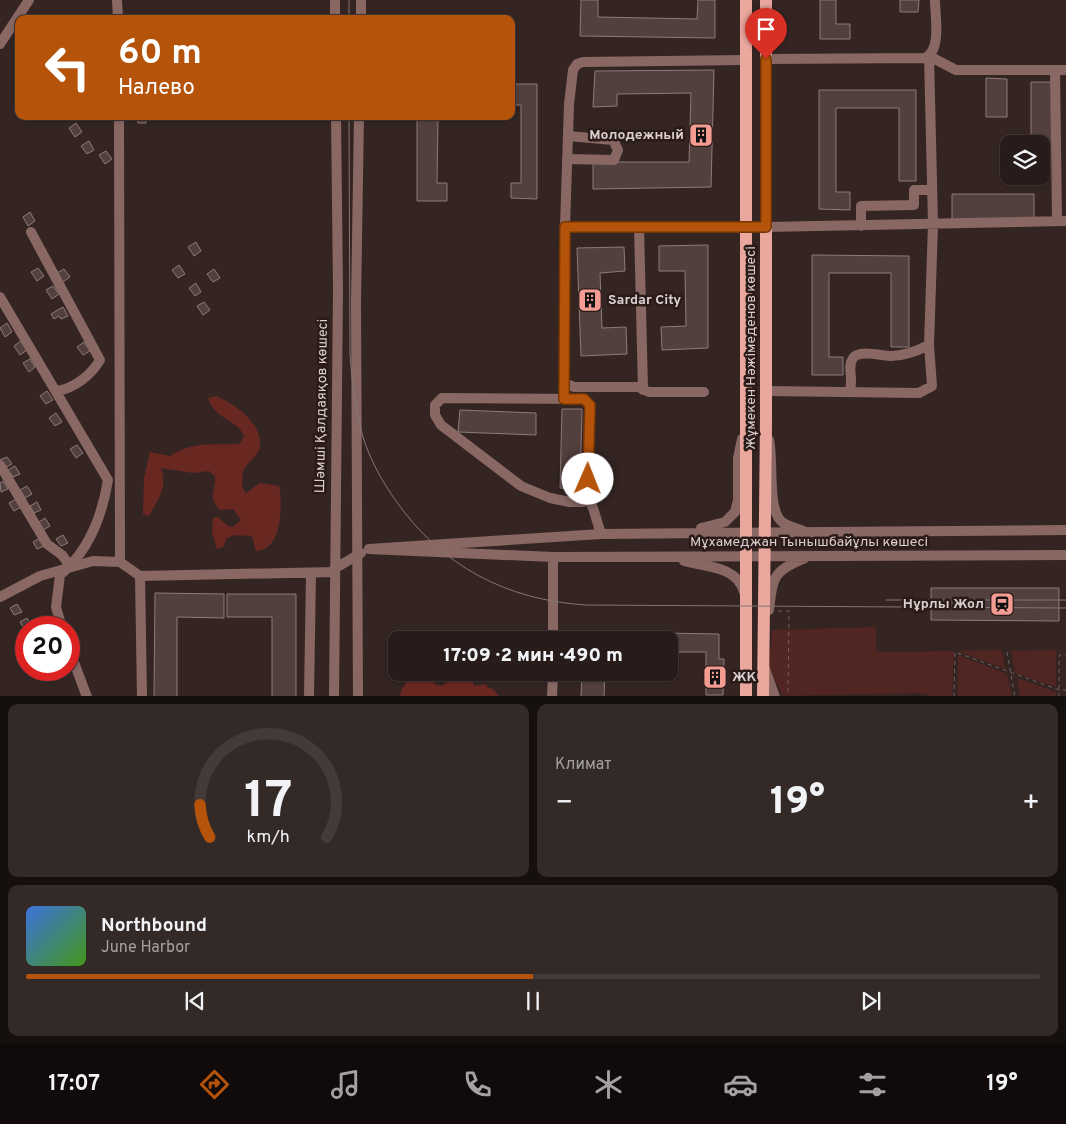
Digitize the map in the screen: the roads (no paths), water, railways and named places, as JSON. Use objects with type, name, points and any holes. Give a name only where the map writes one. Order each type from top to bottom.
[{"type":"main road","name":"Жұмекен Нәжімеденов көшесі","points":[[746,0],[746,696]]},
{"type":"main road","name":"Жұмекен Нәжімеденов көшесі","points":[[763,696],[762,663],[766,617],[764,557],[766,422],[766,0]]},
{"type":"main road","points":[[746,227],[766,227]]},
{"type":"street","points":[[19,15],[29,0]]},
{"type":"street","points":[[117,0],[118,15]]},
{"type":"street","points":[[335,0],[335,15]]},
{"type":"street","points":[[361,0],[361,15]]},
{"type":"street","points":[[766,391],[919,393],[932,386],[929,345],[933,224],[929,56],[935,44],[935,0]]},
{"type":"street","points":[[0,44],[15,21]]},
{"type":"street","points":[[766,59],[925,58],[929,56],[956,70],[1061,70],[1062,221],[766,227]]},
{"type":"street","points":[[564,399],[565,227],[568,136],[573,70],[577,64],[745,60]]},
{"type":"street","points":[[119,120],[120,562]]},
{"type":"street","name":"Шәмші Қалдаяқов көшесі","points":[[334,696],[338,290],[336,120]]},
{"type":"street","points":[[358,696],[356,303],[359,120]]},
{"type":"street","points":[[567,159],[614,160],[618,150],[613,140],[606,138],[568,136]]},
{"type":"street","points":[[861,226],[862,206],[914,204],[914,190],[932,190]]},
{"type":"street","points":[[565,227],[746,227]]},
{"type":"street","points":[[639,227],[642,390]]},
{"type":"street","points":[[31,232],[100,360],[92,372],[68,389],[57,391]]},
{"type":"street","points":[[0,297],[108,480],[104,507],[89,542],[70,566],[60,575],[56,608],[58,616]]},
{"type":"street","points":[[849,392],[853,382],[850,367],[854,357],[860,354],[892,356],[906,354],[929,345]]},
{"type":"street","points":[[565,383],[574,387],[638,388],[649,392],[704,392]]},
{"type":"street","points":[[588,498],[583,502],[570,502],[550,498],[521,486],[441,424],[435,415],[435,404],[442,398],[584,399],[590,405],[588,498],[594,508],[601,534]]},
{"type":"street","points":[[766,422],[773,456],[774,509],[782,522],[811,534]]},
{"type":"street","points":[[689,532],[725,522],[735,512],[738,500],[738,458],[746,423]]},
{"type":"street","points":[[0,465],[47,544],[62,555],[70,566]]},
{"type":"street","name":"Мұхамеджан Тынышбайұлы көшесі","points":[[369,550],[601,534],[765,532],[811,534],[1066,530]]},
{"type":"street","points":[[0,597],[40,576],[93,561],[120,562],[140,576],[311,572],[334,570],[356,555],[369,550]]},
{"type":"street","name":"Мұхамеджан Тынышбайұлы көшесі","points":[[369,550],[553,557],[1066,555]]},
{"type":"street","points":[[766,617],[773,579],[782,569],[812,555]]},
{"type":"street","points":[[553,557],[553,631]]},
{"type":"street","points":[[668,557],[727,570],[741,581],[746,598]]},
{"type":"street","points":[[309,696],[311,572]]},
{"type":"street","points":[[140,576],[142,696]]},
{"type":"street","points":[[762,663],[776,696]]},
{"type":"street","points":[[80,678],[87,696]]},
{"type":"street","points":[[552,681],[552,696]]},
{"type":"tram line","points":[[349,0],[349,15]]},
{"type":"tram line","points":[[349,120],[350,354],[354,396],[360,427],[373,462],[396,501],[414,524],[455,561],[478,576],[529,596],[557,602],[586,605],[1066,608]]},
{"type":"tram line","points":[[886,600],[1066,600]]},
{"type":"place","name":"Молодежный","points":[[701,135]]},
{"type":"place","name":"Sardar City","points":[[590,300]]},
{"type":"place","name":"Нұрлы Жол","points":[[1002,604]]},
{"type":"place","name":"ЖК","points":[[715,677]]}]
